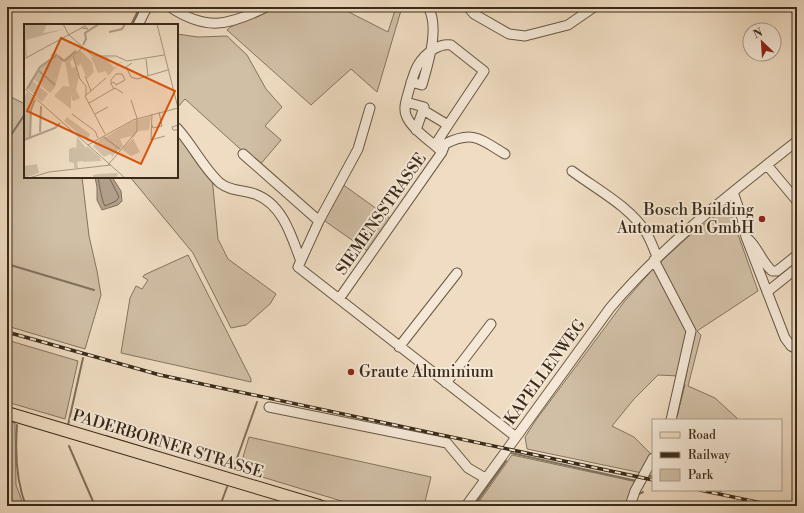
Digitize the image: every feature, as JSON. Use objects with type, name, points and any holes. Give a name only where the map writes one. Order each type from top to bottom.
[{"type":"main road","name":"PADERBORNER STRASSE","points":[[7,413],[319,506]]},
{"type":"street","points":[[138,24],[147,7]]},
{"type":"street","points":[[170,7],[182,15],[204,23],[234,20],[266,7]]},
{"type":"street","points":[[428,7],[432,18],[431,51],[419,61],[411,82],[406,102],[406,114],[416,130],[441,147],[463,136],[475,137],[505,154]]},
{"type":"street","points":[[468,7],[474,14],[509,34],[525,36],[547,32],[568,25],[594,7]]},
{"type":"street","points":[[794,7],[797,11]]},
{"type":"street","name":"SIEMENSSTRASSE","points":[[339,299],[441,147],[448,125],[484,71],[451,45],[443,45],[431,51]]},
{"type":"street","points":[[406,102],[424,107],[423,110],[448,125]]},
{"type":"street","points":[[370,108],[358,149],[300,259],[298,267],[516,437]]},
{"type":"street","points":[[416,130],[423,110]]},
{"type":"street","points":[[178,129],[221,183],[227,187],[265,199],[275,208],[288,229],[300,259]]},
{"type":"street","name":"KAPELLENWEG","points":[[466,506],[610,308],[656,258],[733,192],[797,141]]},
{"type":"street","points":[[243,154],[319,222]]},
{"type":"street","points":[[767,165],[797,201]]},
{"type":"street","points":[[572,171],[623,209],[647,234],[656,258],[691,332],[671,419]]},
{"type":"street","points":[[733,192],[742,218],[746,237],[785,338],[791,346],[797,349]]},
{"type":"street","points":[[746,237],[754,244],[767,266],[772,271],[777,271],[797,255]]},
{"type":"street","points":[[767,292],[797,268]]},
{"type":"street","points":[[399,347],[457,273]]},
{"type":"street","points":[[446,382],[491,324]]},
{"type":"street","points":[[269,407],[447,443],[468,468],[485,478]]},
{"type":"street","points":[[630,506],[635,491],[652,460]]},
{"type":"green space","points":[[273,7],[339,7],[388,32],[396,7],[402,7],[377,92],[351,69],[311,105],[227,30],[242,21]]},
{"type":"green space","points":[[178,34],[198,37],[227,36],[247,55],[266,89],[282,107],[265,126],[281,140],[259,166],[185,99],[178,107]]},
{"type":"green space","points":[[7,95],[24,104],[24,178],[82,178],[89,236],[101,295],[85,349],[7,326],[7,134],[12,126],[7,126]]},
{"type":"green space","points":[[178,132],[212,177],[218,239],[228,259],[276,294],[270,304],[246,325],[231,328],[193,253],[131,178],[178,178]]},
{"type":"green space","points":[[342,184],[391,219],[369,252],[322,219]]},
{"type":"green space","points":[[728,206],[758,291],[697,331],[701,335],[688,386],[715,398],[738,419],[676,419],[685,385],[679,376],[658,375],[634,399],[612,426],[634,437],[652,455],[652,458],[642,473],[527,449],[525,437],[536,420],[624,302],[653,269],[689,236]]},
{"type":"green space","points":[[188,255],[251,379],[251,382],[121,353],[130,298],[136,286],[142,289],[148,280],[143,277],[144,275]]},
{"type":"green space","points":[[7,340],[78,361],[65,419],[7,402]]},
{"type":"green space","points":[[7,421],[15,423],[16,485],[24,506],[7,506]]},
{"type":"green space","points":[[249,437],[431,477],[424,506],[358,506],[239,470]]},
{"type":"green space","points":[[512,455],[637,482],[628,506],[476,506]]},
{"type":"water","points":[[95,178],[113,178],[121,191],[122,201],[118,205],[102,210],[97,200]]},
{"type":"waterway","points":[[132,24],[140,7]]},
{"type":"waterway","points":[[7,141],[24,116]]},
{"type":"waterway","points":[[7,264],[94,290]]},
{"type":"waterway","points":[[68,425],[83,358]]},
{"type":"waterway","points":[[677,415],[687,369]]},
{"type":"waterway","points":[[235,464],[257,402]]},
{"type":"waterway","points":[[17,425],[16,446],[18,477],[26,506]]},
{"type":"waterway","points":[[106,436],[161,453]]},
{"type":"waterway","points":[[69,446],[95,506]]},
{"type":"waterway","points":[[511,453],[637,481]]},
{"type":"waterway","points":[[474,506],[506,461]]},
{"type":"waterway","points":[[648,475],[652,477]]},
{"type":"waterway","points":[[220,506],[227,487]]},
{"type":"waterway","points":[[637,495],[643,492]]},
{"type":"waterway","points":[[319,500],[340,506]]},
{"type":"railway","points":[[7,332],[160,375],[652,480]]},
{"type":"railway","points":[[705,491],[776,506]]},
{"type":"place","name":"Bosch Building Automation GmbH","points":[[762,219]]},
{"type":"place","name":"Graute Aluminium","points":[[351,372]]}]
